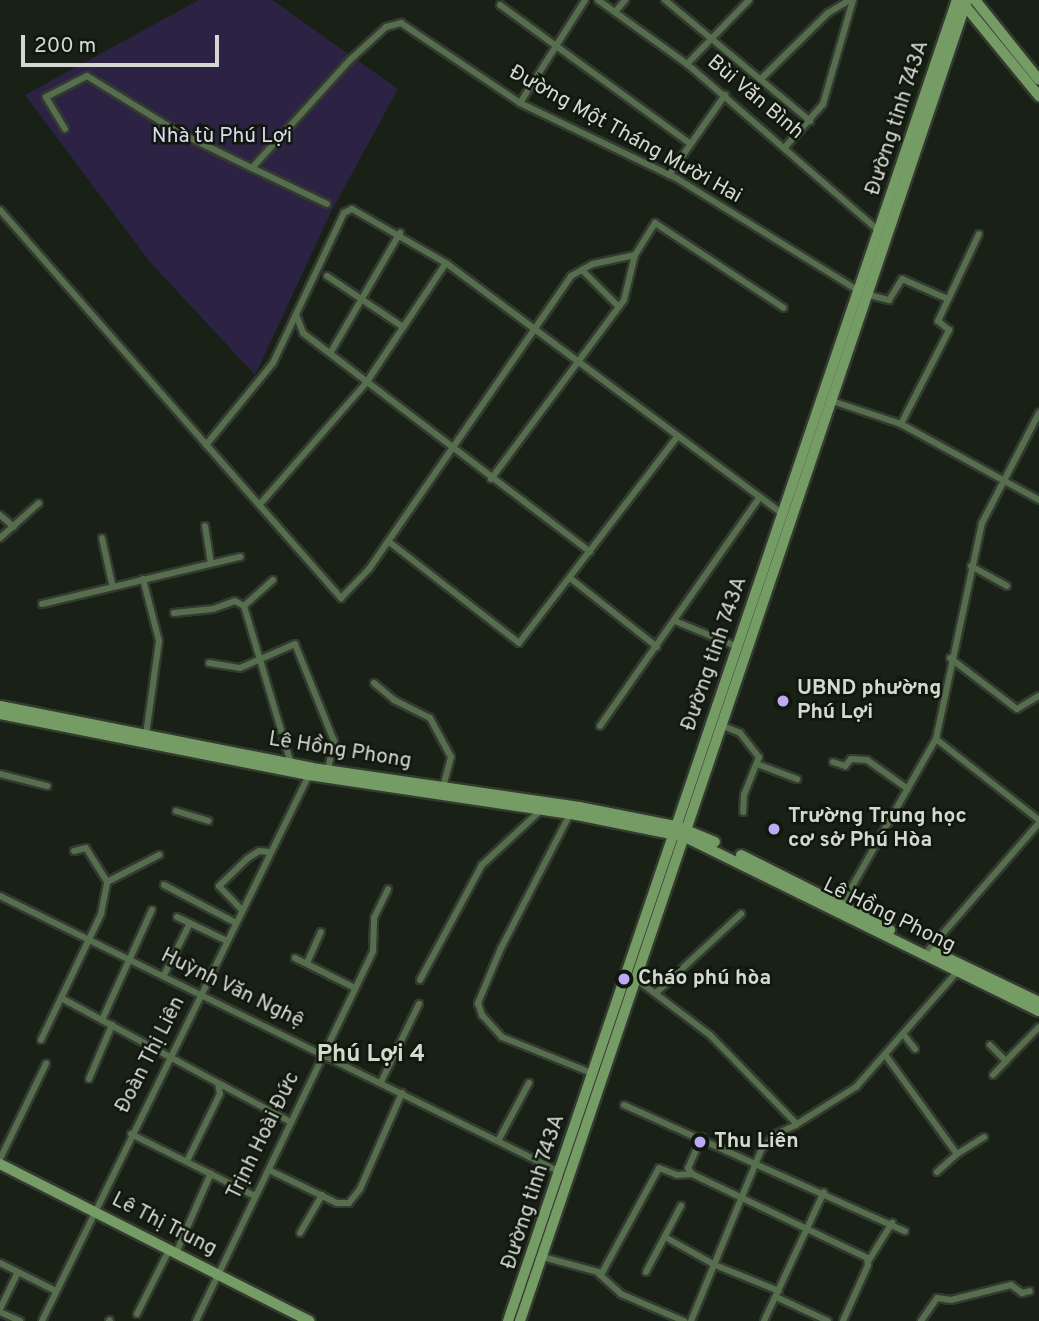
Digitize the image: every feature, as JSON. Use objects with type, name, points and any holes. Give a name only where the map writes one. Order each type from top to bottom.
[{"type":"main road","points":[[975,0],[1039,80]]},
{"type":"main road","points":[[962,1],[1039,96]]},
{"type":"main road","name":"Đường tỉnh 743A","points":[[516,1320],[543,1257],[594,1074],[675,830],[730,687],[962,1]]},
{"type":"main road","name":"Đường tỉnh 743A","points":[[516,1320],[723,726],[738,647],[759,601]]},
{"type":"main road","name":"Lê Hồng Phong","points":[[0,706],[291,764],[311,771],[328,769],[443,786],[686,833],[928,952],[1039,1002]]},
{"type":"main road","name":"Lê Hồng Phong","points":[[0,713],[311,771],[675,830]]},
{"type":"main road","name":"Lê Hồng Phong","points":[[928,952],[958,971],[1039,1011]]},
{"type":"main road","name":"Lê Thị Trung","points":[[0,1161],[310,1321]]},
{"type":"street","points":[[520,103],[585,0]]},
{"type":"street","name":"Bùi Văn Bình","points":[[598,0],[687,64],[885,233]]},
{"type":"street","points":[[615,12],[625,0]]},
{"type":"street","points":[[665,0],[810,121]]},
{"type":"street","points":[[687,64],[749,0]]},
{"type":"street","points":[[761,79],[828,13],[852,0]]},
{"type":"street","points":[[786,146],[823,104],[852,0]]},
{"type":"street","points":[[500,5],[556,49],[689,143]]},
{"type":"street","name":"Đường Một Tháng Mười Hai","points":[[252,168],[350,60],[393,23],[418,31],[520,103],[669,175],[865,294]]},
{"type":"street","points":[[65,128],[46,101],[56,89],[86,75],[176,131],[327,204]]},
{"type":"street","points":[[669,175],[725,95]]},
{"type":"street","points":[[0,210],[206,445],[261,503],[340,598],[388,541],[571,276],[582,270],[635,255]]},
{"type":"street","points":[[206,445],[273,363],[346,210],[357,210],[400,233],[446,263],[788,516]]},
{"type":"street","points":[[491,479],[619,307],[631,287],[635,255],[655,223],[785,308]]},
{"type":"street","points":[[331,352],[400,233]]},
{"type":"street","points":[[901,424],[949,330],[937,323],[979,234]]},
{"type":"street","points":[[261,503],[366,383],[446,263]]},
{"type":"street","points":[[582,270],[619,307]]},
{"type":"street","points":[[327,276],[403,327]]},
{"type":"street","points":[[865,294],[889,300],[902,279],[948,299]]},
{"type":"street","points":[[297,317],[303,333],[331,352],[452,450],[590,552]]},
{"type":"street","points":[[828,399],[901,424],[1039,500]]},
{"type":"street","points":[[839,909],[936,739],[950,658],[982,523],[1039,413]]},
{"type":"street","points":[[388,541],[519,643],[678,436]]},
{"type":"street","points":[[600,726],[760,497]]},
{"type":"street","points":[[0,538],[39,503]]},
{"type":"street","points":[[0,515],[14,527]]},
{"type":"street","points":[[205,526],[211,562]]},
{"type":"street","points":[[102,538],[112,584]]},
{"type":"street","points":[[42,604],[112,584],[240,557]]},
{"type":"street","points":[[971,566],[1007,586]]},
{"type":"street","points":[[570,578],[657,647]]},
{"type":"street","points":[[143,579],[159,641],[146,736]]},
{"type":"street","points":[[244,606],[273,580]]},
{"type":"street","points":[[174,613],[214,609],[235,601],[244,606],[291,764]]},
{"type":"street","points":[[675,621],[738,647]]},
{"type":"street","points":[[209,663],[240,668],[295,644],[334,741],[328,769]]},
{"type":"street","points":[[950,658],[1017,709],[1037,696],[1039,688]]},
{"type":"street","points":[[374,683],[394,700],[430,718],[451,757],[443,786]]},
{"type":"street","points":[[723,726],[740,733],[758,754],[757,764],[744,795],[743,812]]},
{"type":"street","points":[[928,952],[1039,821],[936,739]]},
{"type":"street","points":[[833,762],[845,766],[851,759],[867,760],[884,768],[908,789]]},
{"type":"street","points":[[757,764],[797,779]]},
{"type":"street","name":"Đoàn Thị Liên","points":[[42,1321],[93,1211],[311,771]]},
{"type":"street","points":[[0,774],[47,786]]},
{"type":"street","points":[[420,980],[482,865],[541,810]]},
{"type":"street","points":[[176,811],[209,821]]},
{"type":"street","points":[[570,814],[548,863],[501,948],[478,1003],[482,1015],[502,1037],[594,1074]]},
{"type":"street","points":[[41,1040],[101,914],[107,882],[86,848],[74,851]]},
{"type":"street","points":[[242,910],[219,886],[259,850],[270,852]]},
{"type":"street","points":[[107,882],[159,855]]},
{"type":"street","points":[[164,885],[236,923]]},
{"type":"street","name":"Trịnh Hoài Đức","points":[[196,1321],[373,951],[374,918],[388,888]]},
{"type":"street","name":"Huỳnh Văn Nghệ","points":[[0,895],[565,1174]]},
{"type":"street","points":[[102,1020],[152,910]]},
{"type":"street","points":[[657,992],[741,914]]},
{"type":"street","points":[[177,917],[227,941]]},
{"type":"street","points":[[164,975],[190,923]]},
{"type":"street","points":[[307,963],[321,932]]},
{"type":"street","points":[[295,958],[355,988]]},
{"type":"street","points":[[691,1321],[766,1144],[856,1087],[958,971]]},
{"type":"street","points":[[636,979],[657,992],[710,1035],[797,1124]]},
{"type":"street","points":[[62,999],[291,1122]]},
{"type":"street","points":[[381,1082],[419,1004]]},
{"type":"street","points":[[89,1079],[112,1025]]},
{"type":"street","points":[[993,1075],[1039,1027]]},
{"type":"street","points":[[904,1035],[915,1049]]},
{"type":"street","points":[[990,1045],[1006,1060]]},
{"type":"street","points":[[886,1056],[957,1154]]},
{"type":"street","points":[[0,1161],[46,1064]]},
{"type":"street","points":[[187,1161],[220,1094],[218,1083]]},
{"type":"street","points":[[498,1141],[529,1083]]},
{"type":"street","points":[[269,1170],[345,1205],[360,1189],[402,1093]]},
{"type":"street","points":[[624,1105],[702,1137],[905,1231]]},
{"type":"street","points":[[131,1134],[255,1196]]},
{"type":"street","points":[[702,1137],[688,1168],[692,1174],[808,1228],[869,1260]]},
{"type":"street","points":[[937,1172],[957,1154],[984,1137]]},
{"type":"street","points":[[599,1274],[659,1168],[681,1176],[692,1174]]},
{"type":"street","points":[[137,1314],[172,1252],[211,1173]]},
{"type":"street","points":[[764,1321],[824,1192]]},
{"type":"street","points":[[300,1233],[322,1195]]},
{"type":"street","points":[[646,1272],[681,1206]]},
{"type":"street","points":[[843,1321],[869,1260],[892,1223]]},
{"type":"street","points":[[665,1237],[828,1321]]},
{"type":"street","points":[[543,1257],[599,1274],[621,1294],[684,1321]]},
{"type":"street","points":[[0,1262],[56,1291]]},
{"type":"street","points":[[18,1272],[0,1310],[20,1321]]},
{"type":"street","points":[[921,1321],[937,1298],[951,1300],[1011,1285],[1022,1293],[1030,1291]]},
{"type":"green space","name":"Nhà tù Phú Lợi","points":[[199,0],[272,0],[398,89],[331,212],[255,375],[150,262],[25,95]]},
{"type":"place","name":"UBND phường Phú Lợi","points":[[783,701]]},
{"type":"place","name":"Trường Trung học cơ sở Phú Hòa","points":[[774,829]]},
{"type":"place","name":"Cháo phú hòa","points":[[624,979]]},
{"type":"place","name":"Thu Liên","points":[[700,1142]]},
{"type":"district","name":"Phú Lợi 4","points":[[371,1056]]}]
